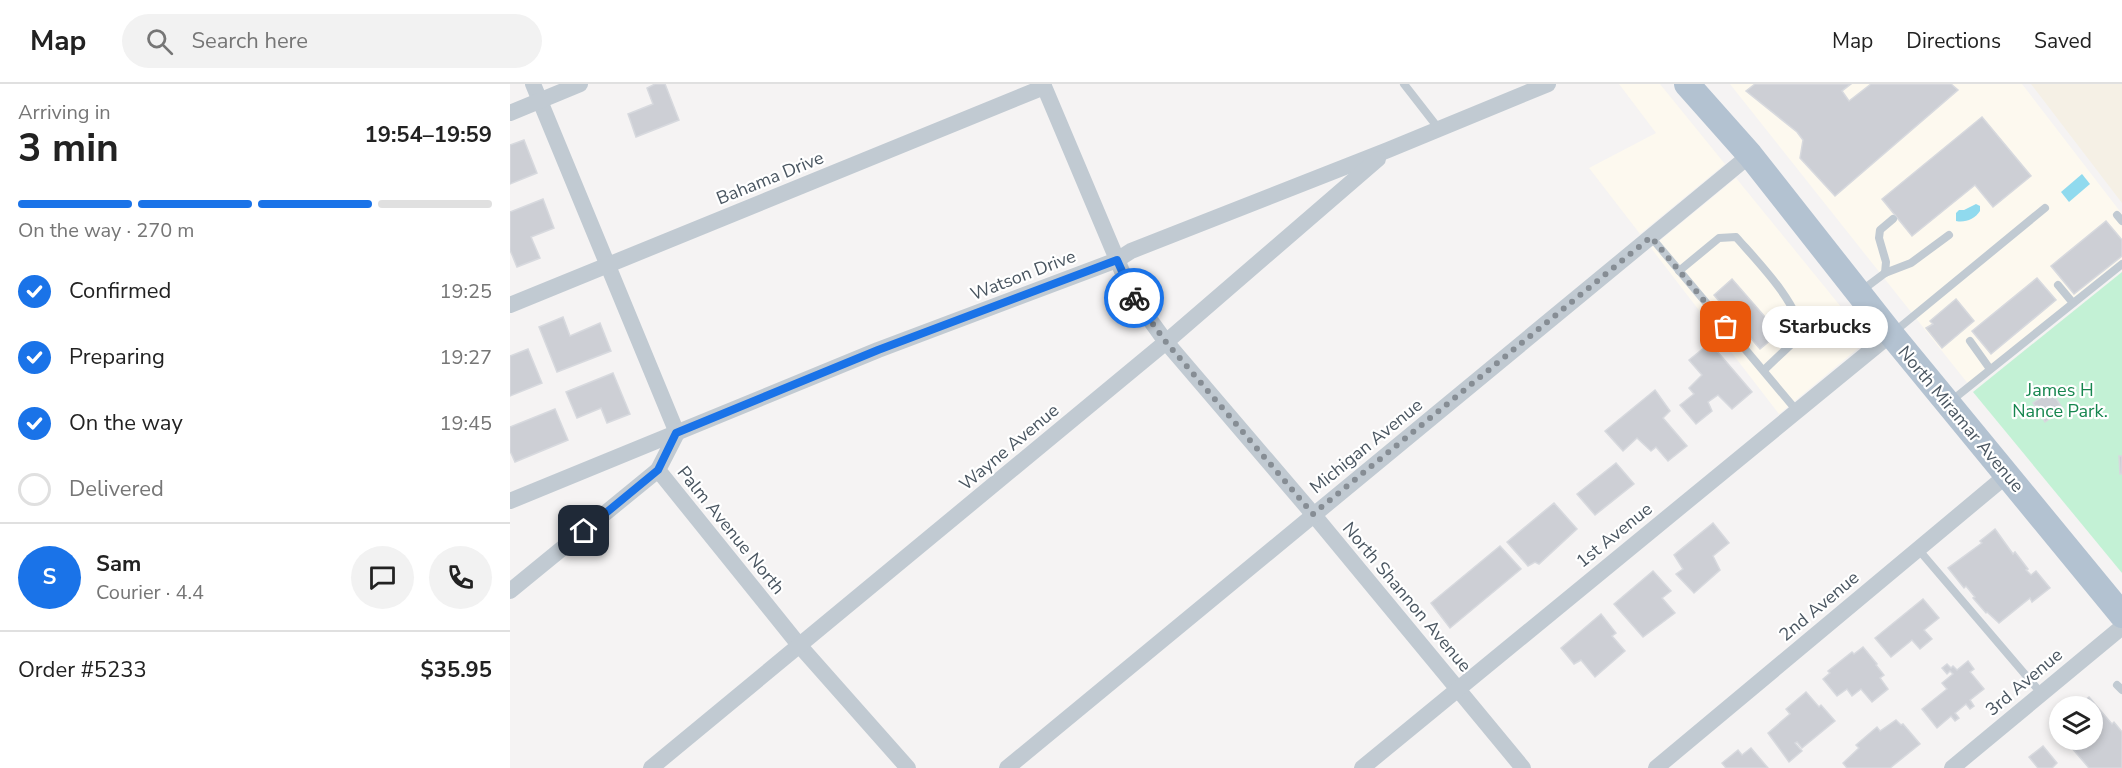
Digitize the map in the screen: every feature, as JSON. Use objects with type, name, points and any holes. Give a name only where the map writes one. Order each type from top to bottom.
[{"type":"main road","name":"North Miramar Avenue","points":[[1688,84],[1750,155],[1891,334],[2122,615]]},
{"type":"street","points":[[533,84],[676,433]]},
{"type":"street","points":[[510,113],[580,84]]},
{"type":"street","name":"Watson Drive","points":[[510,501],[878,350],[1117,260],[1131,251],[1548,84]]},
{"type":"street","name":"North Shannon Avenue","points":[[1043,86],[1132,295],[1166,342],[1313,514],[1523,768]]},
{"type":"street","name":"Bahama Drive","points":[[510,305],[1043,86]]},
{"type":"street","name":"Wayne Avenue","points":[[651,768],[1166,342],[1388,150]]},
{"type":"street","name":"Michigan Avenue","points":[[1007,768],[1750,155]]},
{"type":"street","name":"1st Avenue","points":[[1362,768],[1891,334]]},
{"type":"street","name":"Palm Avenue North","points":[[676,433],[658,470],[799,645],[908,768]]},
{"type":"street","points":[[510,591],[658,470]]},
{"type":"street","name":"2nd Avenue","points":[[1656,768],[2007,475]]},
{"type":"street","name":"3rd Avenue","points":[[1952,768],[2122,627]]},
{"type":"lane","points":[[1404,84],[1439,129]]},
{"type":"lane","points":[[1891,334],[2045,208]]},
{"type":"lane","points":[[1885,273],[1886,262],[1879,238],[1880,230],[1893,219]]},
{"type":"lane","points":[[1858,293],[1885,273],[1911,263],[1948,235]]},
{"type":"lane","points":[[1651,237],[1797,411]]},
{"type":"lane","points":[[1679,271],[1719,238],[1736,237],[1780,289],[1801,324],[1801,335],[1764,370]]},
{"type":"lane","points":[[1948,403],[2122,264]]},
{"type":"lane","points":[[2058,285],[2073,303]]},
{"type":"lane","points":[[1970,341],[1990,369]]},
{"type":"lane","points":[[1918,549],[2041,693]]},
{"type":"shaded area","points":[[1619,84],[1660,84],[1725,164],[1640,234],[1589,168],[1656,133]]},
{"type":"shaded area","points":[[1730,84],[2022,84],[2122,214],[2122,262],[1969,385]]},
{"type":"shaded area","points":[[1736,178],[1868,340],[1779,414],[1651,248]]},
{"type":"green space","name":"James H Nance Park.","points":[[2122,272],[2122,573],[1973,392]]},
{"type":"sand","points":[[2031,84],[2122,84],[2122,203]]},
{"type":"water","points":[[2082,174],[2090,184],[2069,202],[2061,192]]},
{"type":"water","points":[[1976,204],[1980,206],[1980,211],[1973,218],[1956,221],[1956,213],[1959,210]]},
{"type":"building","points":[[655,84],[665,84],[679,120],[636,137],[628,114],[653,104],[647,88]]},
{"type":"building","points":[[1755,84],[1851,84],[1842,91],[1849,101],[1871,84],[1951,84],[1958,90],[1835,196],[1800,158],[1803,140],[1797,132],[1746,91]]},
{"type":"building","points":[[1982,117],[2031,176],[1993,207],[1975,185],[1912,236],[1882,199]]},
{"type":"building","points":[[524,140],[537,173],[510,184],[510,145]]},
{"type":"building","points":[[543,199],[554,228],[531,237],[540,258],[517,267],[510,250],[510,212]]},
{"type":"building","points":[[2106,221],[2122,240],[2122,256],[2074,294],[2051,266]]},
{"type":"building","points":[[2037,278],[2056,300],[1991,354],[1972,331]]},
{"type":"building","points":[[1732,279],[1779,333],[1760,349],[1714,295]]},
{"type":"building","points":[[1956,299],[1974,321],[1942,348],[1926,328],[1933,324],[1930,321]]},
{"type":"building","points":[[563,317],[570,336],[600,323],[611,351],[557,372],[539,327]]},
{"type":"building","points":[[1710,343],[1752,392],[1732,409],[1718,395],[1708,402],[1712,411],[1696,424],[1680,405],[1694,394],[1689,388],[1702,375],[1689,360]]},
{"type":"building","points":[[528,349],[542,383],[510,396],[510,356]]},
{"type":"building","points":[[613,373],[630,414],[607,423],[601,408],[577,418],[566,392]]},
{"type":"building","points":[[1655,390],[1670,411],[1663,418],[1687,446],[1668,461],[1656,447],[1651,451],[1637,438],[1623,451],[1605,431]]},
{"type":"building","points":[[2051,391],[2063,409],[2045,422],[2033,403]]},
{"type":"building","points":[[555,409],[568,440],[515,462],[510,451],[510,427]]},
{"type":"building","points":[[2119,456],[2122,456],[2122,474],[2120,474]]},
{"type":"building","points":[[1616,463],[1634,484],[1595,515],[1577,494]]},
{"type":"building","points":[[1554,503],[1577,529],[1539,564],[1535,562],[1528,566],[1507,542]]},
{"type":"building","points":[[1713,523],[1729,543],[1713,556],[1720,570],[1694,593],[1676,574],[1683,569],[1674,555]]},
{"type":"building","points":[[1995,529],[2013,554],[2015,552],[2028,569],[2026,570],[2031,575],[2036,571],[2050,588],[2032,602],[2030,598],[1999,623],[1986,613],[1966,586],[1964,588],[1948,568],[1982,543],[1980,541]]},
{"type":"building","points":[[1500,546],[1521,569],[1450,628],[1431,603]]},
{"type":"building","points":[[1653,571],[1671,591],[1662,598],[1675,613],[1643,637],[1614,604]]},
{"type":"building","points":[[1923,599],[1939,618],[1924,630],[1932,639],[1920,649],[1912,640],[1891,657],[1875,638]]},
{"type":"building","points":[[1601,614],[1616,633],[1612,636],[1625,651],[1595,677],[1581,660],[1574,664],[1561,648]]},
{"type":"building","points":[[1863,647],[1884,675],[1880,678],[1888,689],[1872,702],[1861,689],[1852,696],[1847,689],[1837,696],[1823,679],[1830,673],[1828,671],[1852,652],[1854,654]]},
{"type":"building","points":[[1968,661],[1974,669],[1970,672],[1984,689],[1970,700],[1974,706],[1970,709],[1966,704],[1955,713],[1959,718],[1955,721],[1951,716],[1937,728],[1922,709],[1947,689],[1942,683],[1953,674],[1950,671],[1947,674],[1942,668],[1947,664],[1957,670]]},
{"type":"building","points":[[1806,692],[1835,721],[1802,748],[1797,742],[1795,743],[1802,751],[1789,762],[1768,733],[1790,714],[1786,709]]},
{"type":"building","points":[[2103,713],[2122,732],[2122,768],[2089,768],[2074,750],[2103,750]]},
{"type":"building","points":[[1896,720],[1901,725],[1903,724],[1920,744],[1890,768],[1847,768],[1843,763],[1859,748],[1856,745],[1877,727],[1880,731]]},
{"type":"building","points":[[2043,746],[2057,763],[2052,768],[2038,768],[2029,757]]},
{"type":"building","points":[[1751,748],[1768,768],[1726,768],[1722,763],[1738,750],[1742,755]]},
{"type":"way so far","points":[[1134,298],[1166,342],[1313,514],[1651,237],[1726,327]]},
{"type":"place","name":"Starbucks","points":[[1726,327]]},
{"type":"route","points":[[584,531],[658,470],[676,433],[878,350],[1117,260],[1134,298]]}]
